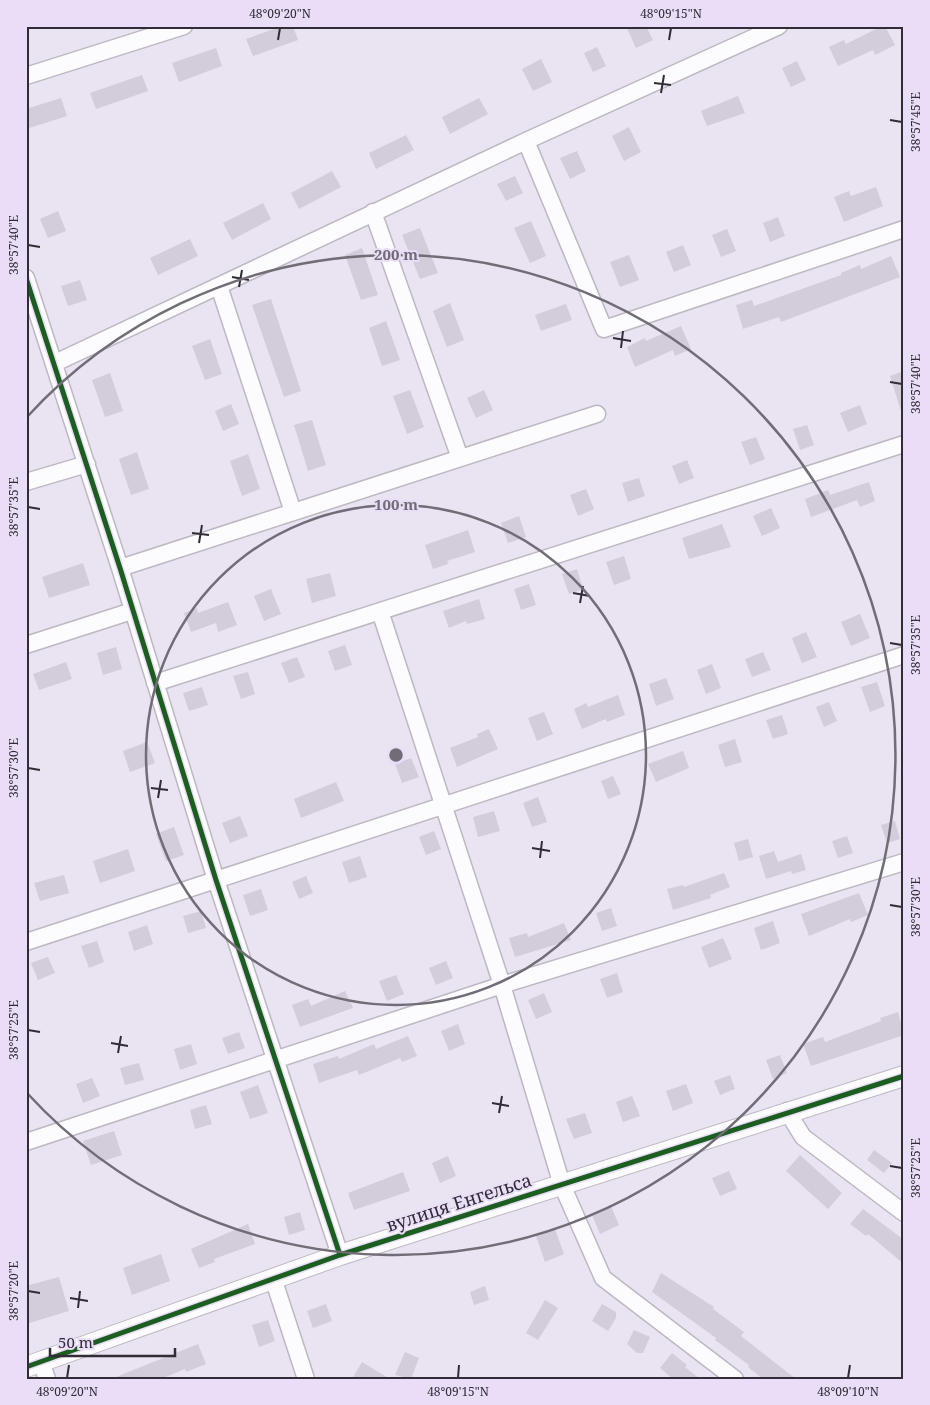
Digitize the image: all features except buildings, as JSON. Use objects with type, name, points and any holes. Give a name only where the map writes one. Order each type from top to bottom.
[{"type":"street","points":[[26,76],[184,26]]},
{"type":"street","points":[[55,363],[526,140],[779,26]]},
{"type":"street","points":[[526,140],[604,328],[904,229]]},
{"type":"street","points":[[374,212],[460,458]]},
{"type":"street","points":[[26,278],[120,568],[216,880],[340,1255]]},
{"type":"street","points":[[219,286],[293,512]]},
{"type":"street","points":[[120,568],[597,414]]},
{"type":"street","points":[[156,683],[904,444]]},
{"type":"street","points":[[26,482],[87,464]]},
{"type":"street","points":[[26,645],[132,611]]},
{"type":"street","points":[[380,611],[502,985],[562,1184],[603,1278],[735,1379]]},
{"type":"street","points":[[26,942],[904,656]]},
{"type":"street","points":[[26,1142],[502,985],[904,862]]},
{"type":"street","name":"вулиця Енгельса","points":[[38,1369],[273,1278],[340,1255],[787,1111],[904,1076]]},
{"type":"street","points":[[787,1111],[803,1137],[904,1214]]},
{"type":"street","points":[[273,1278],[306,1379]]},
{"type":"cycle path","points":[[26,278],[120,568],[216,880],[340,1255]]},
{"type":"cycle path","points":[[26,1367],[340,1255],[904,1076]]}]
